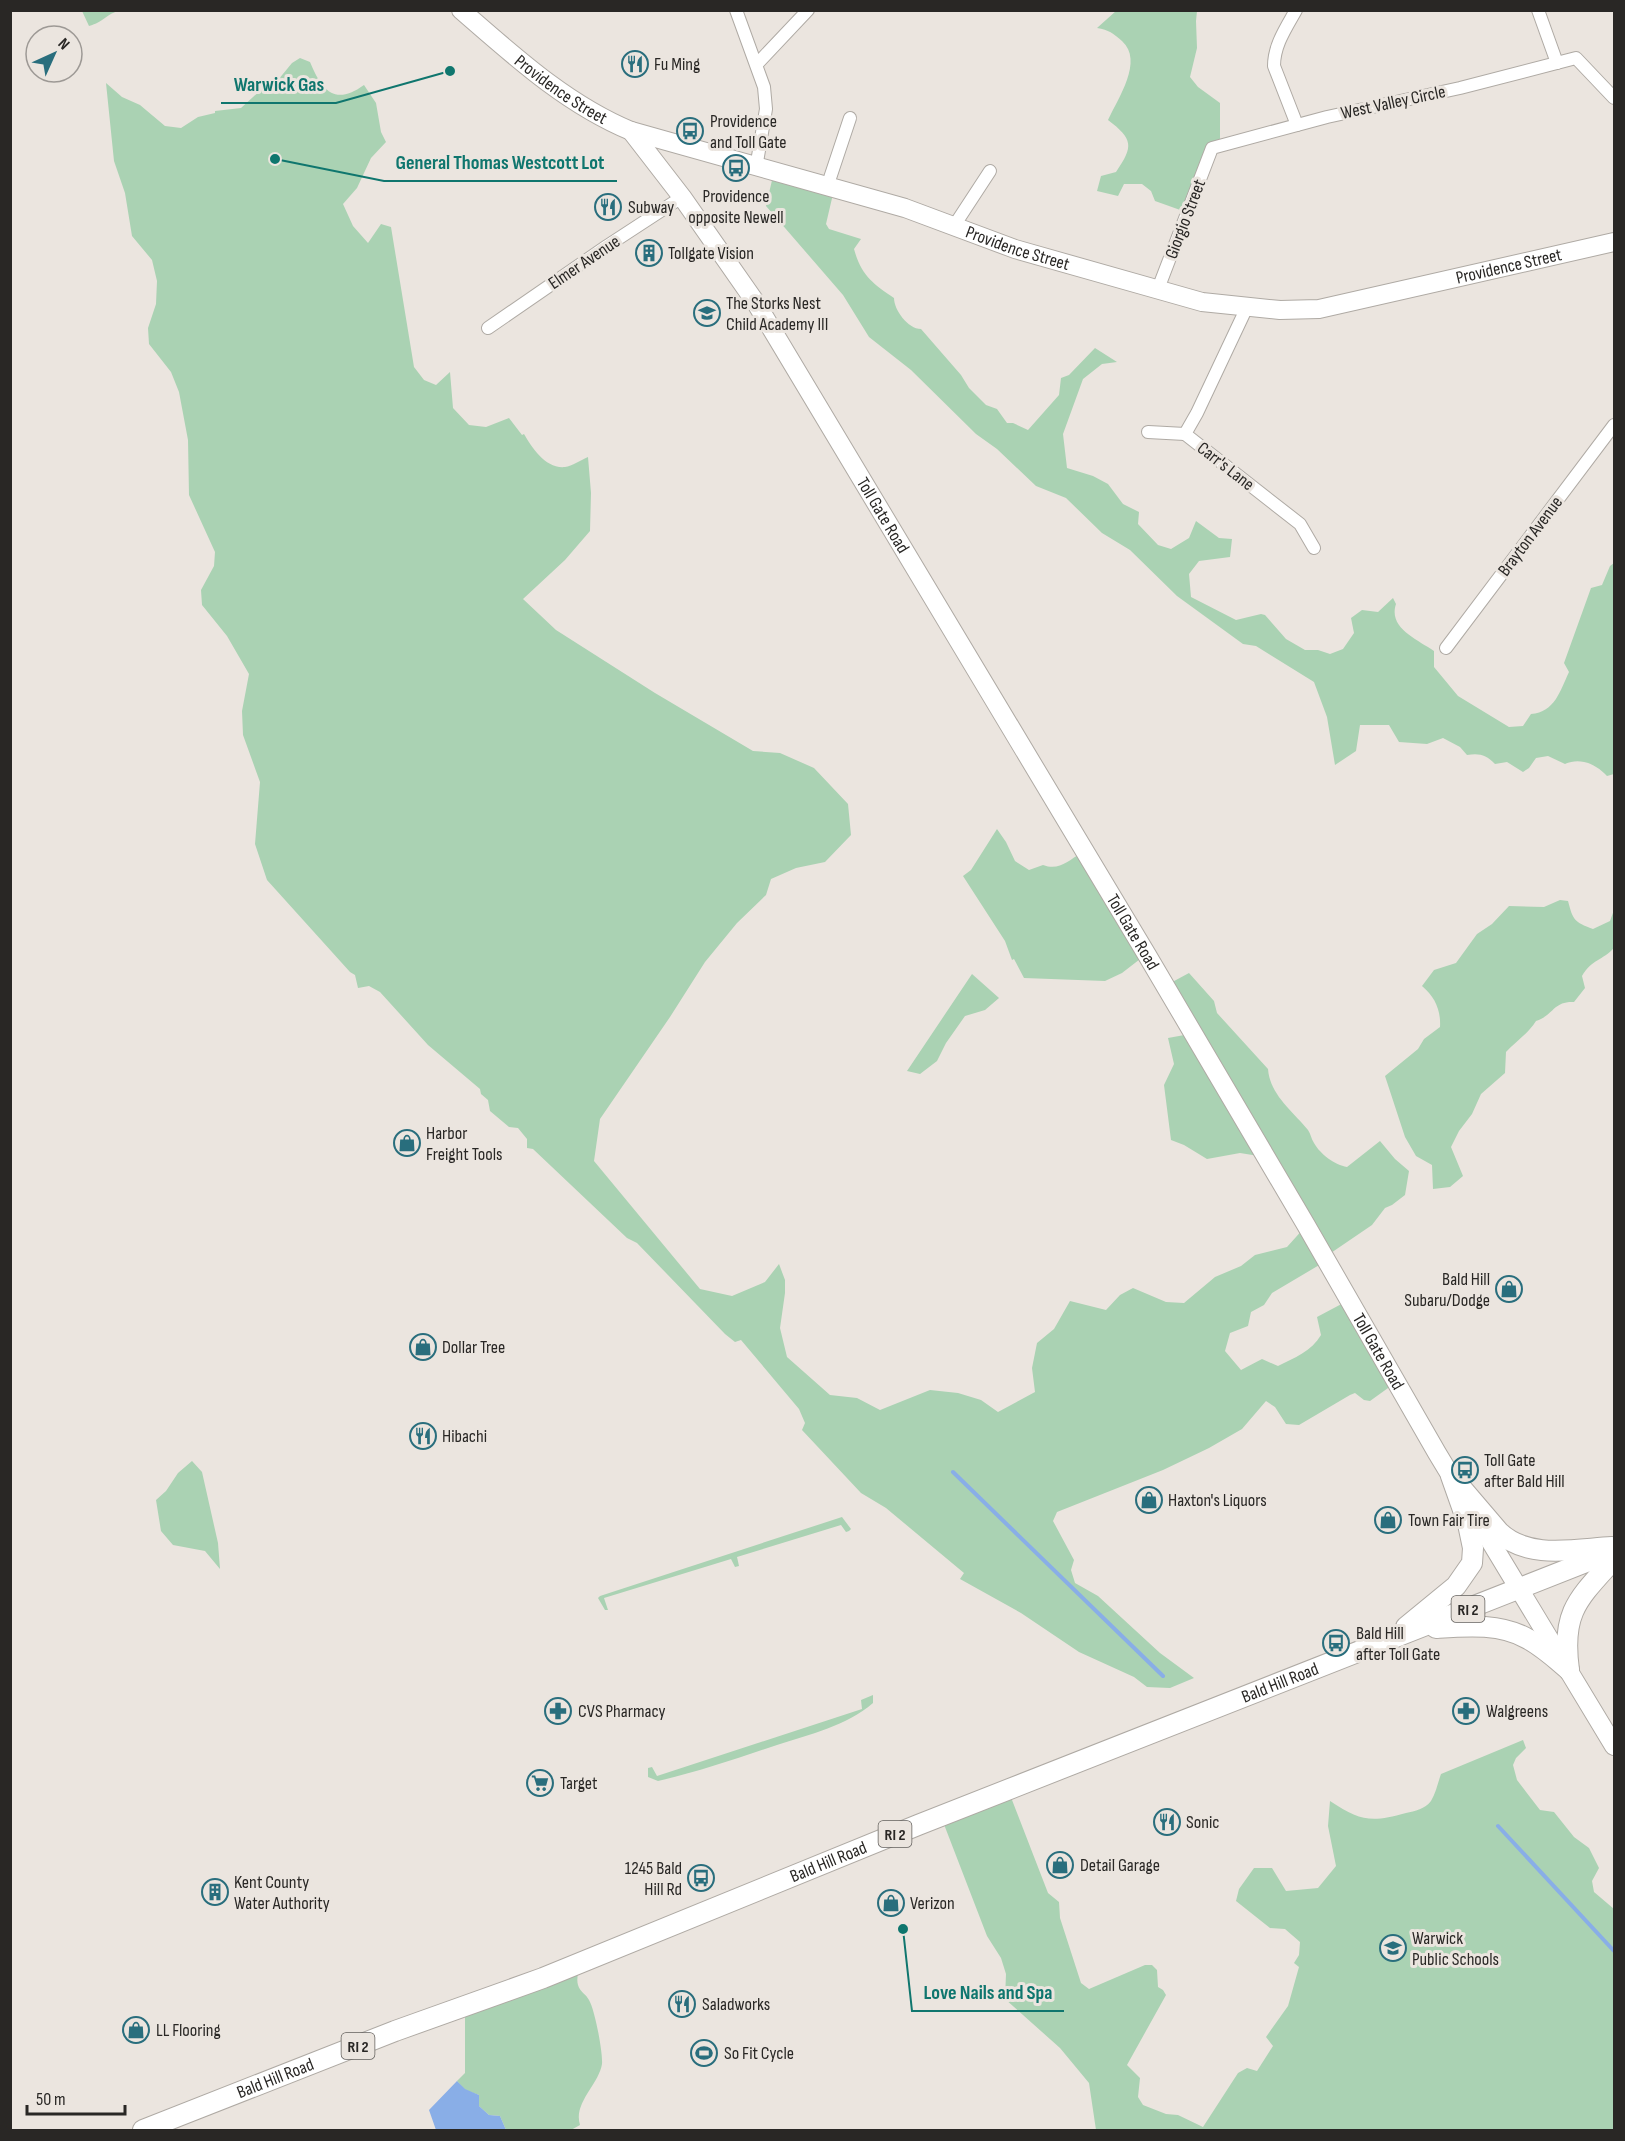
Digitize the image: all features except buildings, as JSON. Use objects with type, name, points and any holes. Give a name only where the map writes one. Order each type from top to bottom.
[{"type":"main road","name":"Providence Street","points":[[461,10],[561,93],[609,122],[631,131],[756,168],[905,208],[1015,249],[1202,302],[1293,310],[1319,309],[1614,242]]},
{"type":"main road","name":"Toll Gate Road","points":[[631,131],[681,197],[762,313],[1147,955],[1518,1590],[1614,1746]]},
{"type":"main road","points":[[1451,1476],[1499,1532],[1521,1546],[1537,1550],[1614,1549]]},
{"type":"main road","points":[[1390,1639],[1456,1586],[1472,1563],[1473,1548],[1468,1524],[1451,1476]]},
{"type":"main road","name":"Bald Hill Road","points":[[143,2130],[387,2035],[543,1978],[918,1825],[1518,1590],[1614,1549]]},
{"type":"main road","points":[[1569,1670],[1566,1650],[1567,1626],[1571,1613],[1582,1594],[1614,1559]]},
{"type":"main road","points":[[1418,1628],[1462,1626],[1511,1631],[1534,1643],[1569,1670]]},
{"type":"street","points":[[736,10],[762,77],[766,109],[756,168]]},
{"type":"street","points":[[757,64],[808,10]]},
{"type":"street","points":[[1296,10],[1279,41],[1274,66],[1297,125]]},
{"type":"street","points":[[1538,10],[1557,63]]},
{"type":"street","name":"West Valley Circle","points":[[1212,148],[1297,125],[1576,58],[1614,98]]},
{"type":"street","points":[[827,187],[850,118]]},
{"type":"street","name":"Giorgio Street","points":[[1158,289],[1212,148]]},
{"type":"street","points":[[954,226],[990,171]]},
{"type":"street","name":"Elmer Avenue","points":[[488,328],[681,197]]},
{"type":"street","name":"Carr's Lane","points":[[1247,307],[1185,434],[1300,524],[1314,548]]},
{"type":"street","name":"Brayton Avenue","points":[[1446,648],[1614,424]]},
{"type":"street","points":[[1148,432],[1185,434]]},
{"type":"green space","points":[[82,11],[118,11],[89,26]]},
{"type":"green space","points":[[1116,11],[1197,11],[1197,48],[1190,77],[1198,87],[1220,103],[1220,144],[1183,211],[1155,201],[1151,191],[1142,184],[1124,184],[1118,196],[1097,191],[1101,176],[1116,172],[1128,149],[1128,143],[1122,132],[1108,120],[1127,80],[1130,69],[1128,49],[1113,34],[1097,28]]},
{"type":"green space","points":[[300,58],[310,62],[319,81],[331,92],[337,95],[345,94],[364,85],[376,103],[381,132],[386,142],[371,158],[357,188],[343,204],[353,226],[368,243],[381,224],[391,227],[414,367],[424,380],[436,385],[450,372],[453,408],[469,425],[486,427],[509,418],[540,456],[558,467],[568,466],[588,457],[591,493],[590,531],[565,560],[523,599],[556,630],[655,693],[753,751],[780,753],[814,768],[848,804],[851,835],[825,862],[796,868],[771,879],[766,895],[737,923],[705,962],[600,1119],[594,1161],[700,1289],[732,1296],[765,1282],[779,1264],[785,1280],[780,1328],[787,1357],[830,1395],[857,1398],[880,1410],[930,1390],[958,1393],[981,1400],[998,1412],[1035,1392],[1032,1368],[1037,1343],[1054,1329],[1070,1301],[1106,1310],[1120,1295],[1133,1288],[1166,1302],[1184,1303],[1215,1277],[1241,1266],[1255,1255],[1287,1247],[1305,1227],[1265,1157],[1240,1153],[1207,1159],[1171,1140],[1164,1085],[1174,1064],[1168,1038],[1190,1034],[1163,987],[1189,973],[1214,1001],[1217,1013],[1268,1069],[1278,1095],[1308,1130],[1324,1155],[1347,1167],[1380,1141],[1409,1171],[1405,1195],[1385,1208],[1372,1225],[1325,1257],[1326,1261],[1272,1293],[1264,1305],[1251,1312],[1248,1326],[1230,1333],[1225,1351],[1241,1370],[1262,1359],[1278,1366],[1302,1354],[1317,1341],[1321,1335],[1317,1317],[1349,1300],[1395,1383],[1370,1401],[1364,1400],[1355,1393],[1350,1395],[1299,1425],[1286,1424],[1275,1407],[1266,1401],[1242,1429],[1209,1448],[1163,1470],[1057,1512],[1053,1521],[1074,1560],[1071,1570],[1075,1583],[1098,1596],[1160,1653],[1194,1678],[1170,1688],[1147,1687],[1134,1677],[1079,1652],[1021,1613],[960,1579],[964,1573],[886,1508],[861,1493],[802,1430],[805,1423],[799,1409],[741,1340],[735,1342],[725,1334],[637,1243],[627,1238],[533,1149],[527,1148],[527,1139],[518,1128],[509,1127],[490,1111],[488,1100],[481,1094],[480,1089],[428,1045],[380,992],[369,986],[358,988],[355,975],[267,880],[255,844],[260,782],[243,735],[242,711],[249,674],[227,636],[202,605],[201,590],[214,566],[215,552],[189,495],[188,440],[179,392],[171,372],[149,344],[148,328],[156,304],[157,281],[152,260],[132,236],[125,193],[114,161],[106,83],[122,97],[140,105],[165,126],[181,128],[198,117],[215,113],[215,111],[241,108],[263,88],[278,80],[292,63]]},
{"type":"green space","points":[[773,176],[833,194],[826,224],[829,229],[861,239],[854,249],[864,272],[894,298],[896,308],[903,318],[911,326],[921,329],[961,375],[969,388],[986,405],[997,409],[1007,423],[1013,423],[1028,430],[1059,395],[1061,378],[1069,375],[1095,348],[1117,362],[1102,364],[1083,379],[1063,434],[1067,468],[1093,476],[1108,484],[1123,504],[1139,512],[1138,524],[1158,545],[1171,549],[1189,538],[1196,521],[1219,538],[1232,539],[1230,557],[1199,561],[1189,574],[1191,597],[1236,620],[1265,615],[1286,639],[1305,650],[1318,650],[1330,654],[1343,649],[1354,633],[1351,618],[1362,610],[1378,612],[1393,598],[1396,604],[1396,620],[1412,637],[1434,651],[1434,667],[1458,696],[1509,727],[1523,726],[1531,714],[1546,709],[1556,699],[1569,672],[1564,663],[1591,588],[1602,585],[1610,566],[1614,563],[1614,774],[1607,776],[1588,763],[1576,761],[1565,764],[1548,756],[1536,758],[1523,772],[1507,762],[1495,764],[1482,755],[1467,755],[1460,747],[1443,738],[1427,744],[1399,742],[1389,725],[1360,725],[1356,751],[1335,765],[1327,717],[1314,682],[1256,646],[1243,644],[1177,596],[1130,550],[1102,533],[1066,498],[1036,486],[997,449],[976,434],[911,370],[869,337],[843,295],[766,206]]},
{"type":"green space","points":[[997,829],[1015,861],[1029,870],[1043,865],[1059,866],[1081,853],[1144,956],[1122,973],[1105,981],[1024,978],[1014,959],[1012,960],[1005,941],[963,876],[971,870]]},
{"type":"green space","points":[[1560,900],[1568,901],[1573,916],[1578,922],[1593,929],[1610,921],[1614,910],[1614,948],[1593,963],[1582,976],[1585,988],[1574,1002],[1557,1006],[1536,1021],[1526,1034],[1506,1052],[1505,1073],[1481,1094],[1472,1114],[1459,1131],[1451,1147],[1463,1176],[1450,1187],[1433,1189],[1432,1165],[1416,1156],[1405,1137],[1385,1076],[1440,1027],[1436,1004],[1422,986],[1434,970],[1456,963],[1477,934],[1492,924],[1509,906],[1544,907]]},
{"type":"green space","points":[[972,974],[999,998],[985,1010],[965,1016],[946,1043],[937,1061],[920,1074],[907,1071]]},
{"type":"green space","points":[[192,1461],[202,1472],[218,1543],[220,1569],[205,1551],[173,1545],[161,1531],[156,1500],[166,1491],[178,1473]]},
{"type":"green space","points":[[842,1517],[851,1529],[849,1531],[846,1532],[841,1525],[737,1557],[739,1566],[735,1567],[731,1559],[604,1598],[608,1610],[605,1610],[598,1598],[600,1596]]},
{"type":"green space","points":[[873,1695],[873,1703],[863,1711],[828,1728],[688,1773],[658,1781],[648,1777],[648,1768],[652,1767],[657,1776],[862,1709],[861,1700]]},
{"type":"green space","points":[[1523,1740],[1526,1748],[1516,1758],[1513,1765],[1517,1780],[1540,1810],[1554,1812],[1574,1837],[1589,1848],[1599,1868],[1592,1881],[1594,1892],[1614,1909],[1614,2130],[1096,2130],[1089,2083],[1060,2048],[1005,1999],[1006,1974],[1001,1958],[987,1936],[940,1814],[1007,1787],[1048,1893],[1059,1902],[1060,1918],[1081,1983],[1089,1989],[1145,1965],[1152,1965],[1157,1970],[1158,1987],[1166,1995],[1127,2065],[1140,2078],[1138,2097],[1143,2105],[1166,2114],[1178,2115],[1203,2127],[1238,2073],[1247,2068],[1257,2071],[1273,2046],[1266,2037],[1288,2006],[1299,1967],[1294,1963],[1299,1955],[1300,1942],[1285,1929],[1270,1928],[1236,1901],[1239,1889],[1254,1868],[1272,1868],[1286,1891],[1318,1888],[1336,1866],[1328,1826],[1330,1801],[1350,1813],[1374,1819],[1416,1810],[1431,1801],[1441,1774]]},
{"type":"green space","points":[[580,1962],[577,1983],[589,2000],[594,2013],[602,2064],[580,2109],[580,2125],[571,2130],[506,2130],[500,2116],[489,2115],[479,2106],[479,2095],[465,2090],[457,2081],[465,2073],[465,2016]]},
{"type":"water","points":[[457,2081],[465,2089],[479,2095],[479,2106],[489,2115],[500,2116],[506,2130],[436,2130],[429,2110]]},
{"type":"waterway","points":[[953,1472],[1163,1676]]},
{"type":"waterway","points":[[1498,1826],[1614,1951]]},
{"type":"place","name":"Fu Ming","points":[[635,64]]},
{"type":"place","name":"Warwick Gas","points":[[450,71]]},
{"type":"place","name":"Providence and Toll Gate","points":[[690,131]]},
{"type":"place","name":"General Thomas Westcott Lot","points":[[275,159]]},
{"type":"place","name":"Providence opposite Newell","points":[[736,168]]},
{"type":"place","name":"Subway","points":[[608,207]]},
{"type":"place","name":"Tollgate Vision","points":[[649,253]]},
{"type":"place","name":"The Storks Nest Child Academy III","points":[[707,313]]},
{"type":"place","name":"Harbor Freight Tools","points":[[407,1143]]},
{"type":"place","name":"Bald Hill Subaru/Dodge","points":[[1509,1289]]},
{"type":"place","name":"Dollar Tree","points":[[423,1347]]},
{"type":"place","name":"Hibachi","points":[[423,1436]]},
{"type":"place","name":"Toll Gate after Bald Hill","points":[[1465,1470]]},
{"type":"place","name":"Haxton's Liquors","points":[[1149,1500]]},
{"type":"place","name":"Town Fair Tire","points":[[1388,1520]]},
{"type":"place","name":"Bald Hill after Toll Gate","points":[[1336,1643]]},
{"type":"place","name":"CVS Pharmacy","points":[[558,1711]]},
{"type":"place","name":"Walgreens","points":[[1466,1711]]},
{"type":"place","name":"Target","points":[[540,1783]]},
{"type":"place","name":"Sonic","points":[[1167,1822]]},
{"type":"place","name":"Detail Garage","points":[[1060,1865]]},
{"type":"place","name":"1245 Bald Hill Rd","points":[[701,1878]]},
{"type":"place","name":"Kent County Water Authority","points":[[215,1892]]},
{"type":"place","name":"Verizon","points":[[891,1903]]},
{"type":"place","name":"Love Nails and Spa","points":[[903,1929]]},
{"type":"place","name":"Warwick Public Schools","points":[[1393,1948]]},
{"type":"place","name":"Saladworks","points":[[682,2004]]},
{"type":"place","name":"LL Flooring","points":[[136,2030]]},
{"type":"place","name":"So Fit Cycle","points":[[704,2053]]}]
